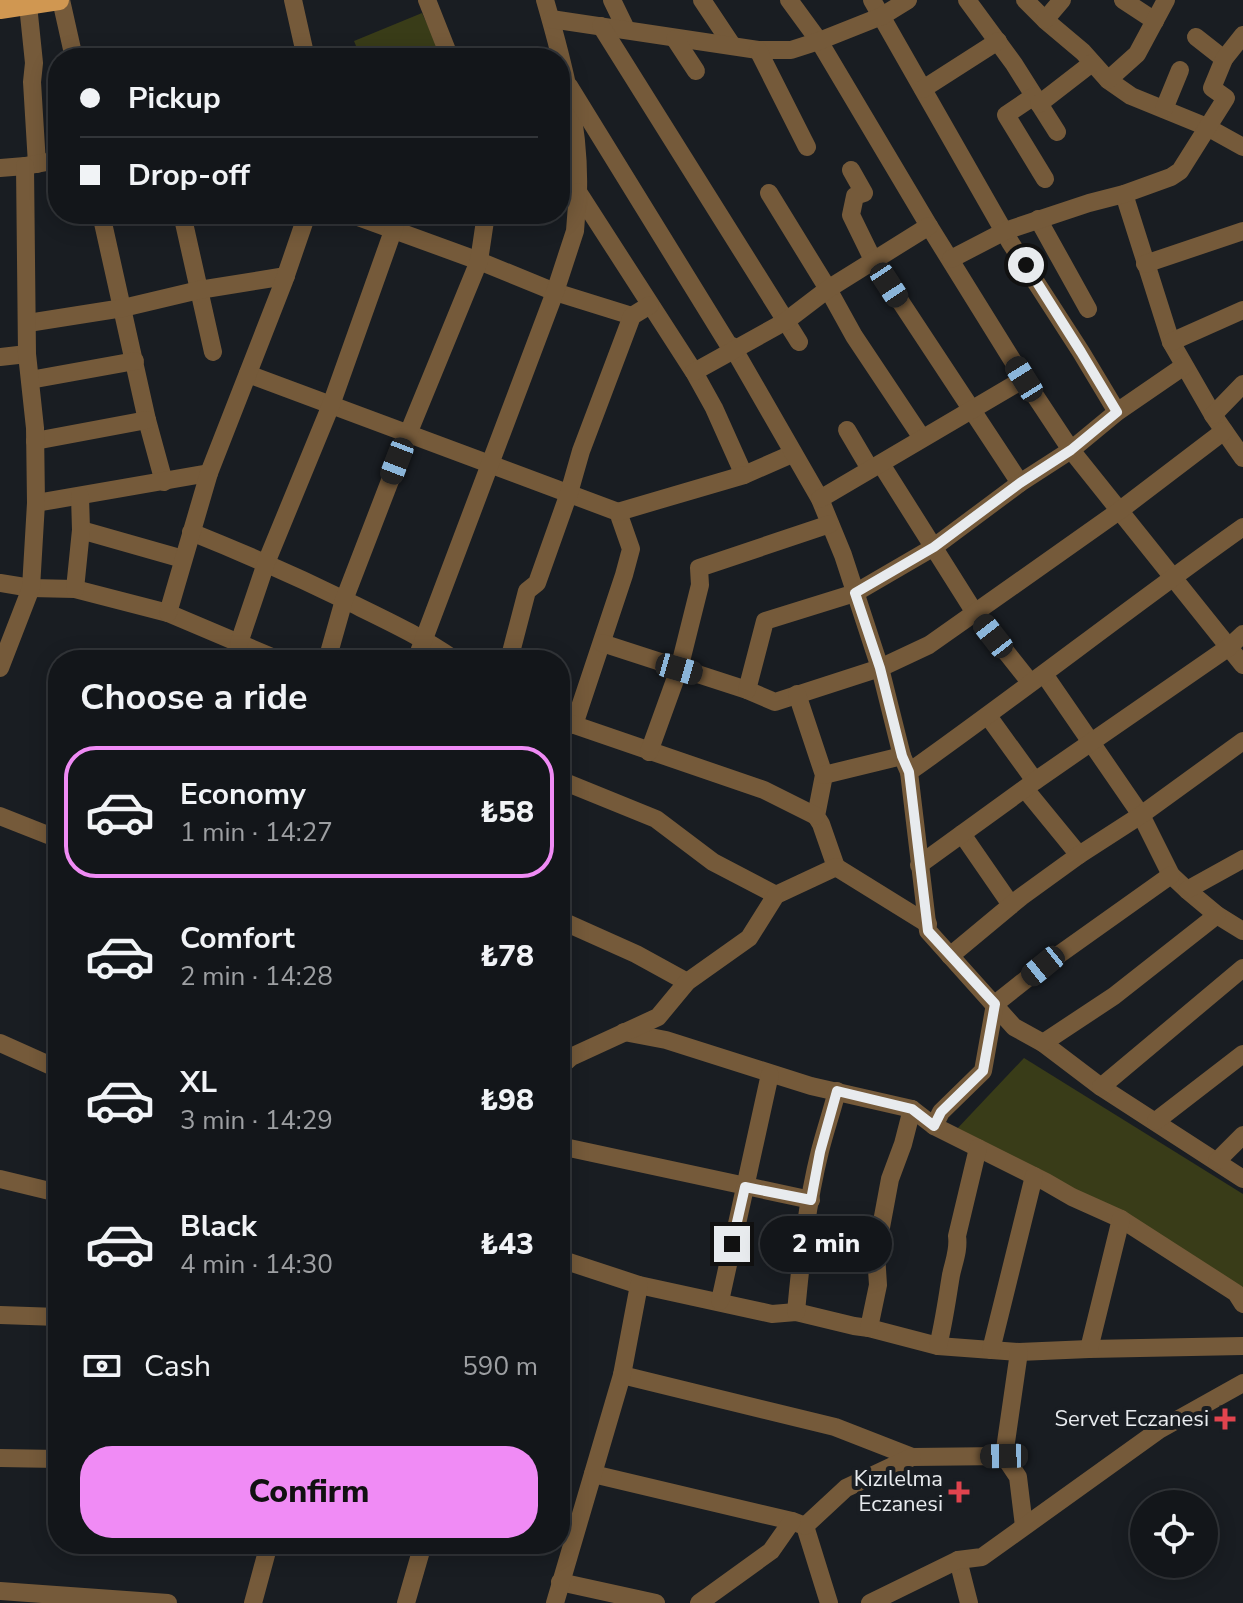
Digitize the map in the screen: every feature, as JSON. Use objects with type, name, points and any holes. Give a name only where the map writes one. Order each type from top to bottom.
[{"type":"main road","points":[[0,9],[60,0]]},
{"type":"street","points":[[60,0],[72,48]]},
{"type":"street","points":[[293,0],[304,48]]},
{"type":"street","points":[[427,0],[446,48]]},
{"type":"street","points":[[545,0],[557,48]]},
{"type":"street","points":[[612,0],[626,29]]},
{"type":"street","points":[[702,0],[732,45]]},
{"type":"street","points":[[789,0],[819,41],[929,226],[1071,450],[1236,647],[1243,665]]},
{"type":"street","points":[[872,0],[1005,231],[1117,412]]},
{"type":"street","points":[[551,19],[758,50],[791,50],[882,16],[908,0]]},
{"type":"street","points":[[967,0],[998,41],[1057,132]]},
{"type":"street","points":[[1025,0],[1083,52],[1108,80],[1131,96],[1207,127],[1243,147]]},
{"type":"street","points":[[1045,20],[1062,0]]},
{"type":"street","points":[[1123,0],[1155,21]]},
{"type":"street","points":[[1108,80],[1137,54],[1166,0]]},
{"type":"street","points":[[0,668],[31,588],[36,503],[35,441],[27,354],[34,63],[28,5]]},
{"type":"street","points":[[601,26],[799,342]]},
{"type":"street","points":[[951,259],[1005,231],[1124,194],[1180,171],[1226,98],[1212,88],[1224,59],[1243,35]]},
{"type":"street","points":[[1196,37],[1224,59]]},
{"type":"street","points":[[675,39],[696,71]]},
{"type":"street","points":[[923,89],[998,41]]},
{"type":"street","points":[[758,50],[807,147]]},
{"type":"street","points":[[1045,179],[1006,115],[1037,100],[1092,63]]},
{"type":"street","points":[[1164,109],[1180,70]]},
{"type":"street","points":[[570,96],[734,350],[820,499],[843,555],[880,668],[905,764],[928,931],[1014,1027],[1043,1043],[1101,1087],[1243,1179]]},
{"type":"street","points":[[420,650],[575,231],[579,171],[570,121]]},
{"type":"street","points":[[0,168],[48,162]]},
{"type":"street","points":[[851,170],[864,193],[855,196],[851,215],[873,260],[1020,483]]},
{"type":"street","points":[[578,192],[694,372],[744,475]]},
{"type":"street","points":[[769,193],[854,336],[922,438]]},
{"type":"street","points":[[1124,194],[1171,342],[1213,415],[1243,458]]},
{"type":"street","points":[[1038,219],[1088,309]]},
{"type":"street","points":[[103,224],[164,482]]},
{"type":"street","points":[[184,224],[213,352]]},
{"type":"street","points":[[168,613],[209,473],[304,224]]},
{"type":"street","points":[[239,643],[266,563],[331,405],[395,224]]},
{"type":"street","points":[[400,224],[555,292],[632,316]]},
{"type":"street","points":[[330,650],[344,600],[479,261],[485,224]]},
{"type":"street","points":[[694,372],[786,321],[828,289],[929,226]]},
{"type":"street","points":[[1145,264],[1243,231]]},
{"type":"street","points":[[28,323],[286,276]]},
{"type":"street","points":[[512,650],[527,591],[537,583],[581,451],[632,316],[650,305]]},
{"type":"street","points":[[1171,342],[1243,310]]},
{"type":"street","points":[[0,357],[27,354]]},
{"type":"street","points":[[30,380],[135,361]]},
{"type":"street","points":[[747,690],[765,621],[855,593],[934,547],[1184,366]]},
{"type":"street","points":[[248,374],[618,512],[744,475],[792,454]]},
{"type":"street","points":[[820,499],[1024,379]]},
{"type":"street","points":[[1213,415],[1243,384]]},
{"type":"street","points":[[35,441],[147,420]]},
{"type":"street","points":[[847,430],[934,547],[975,613],[1037,678],[1091,743],[1141,815],[1171,875],[1217,915],[1243,931]]},
{"type":"street","points":[[602,643],[775,702],[880,668],[929,645],[1119,511],[1224,431]]},
{"type":"street","points":[[36,503],[209,473]]},
{"type":"street","points":[[75,589],[81,530],[80,496]]},
{"type":"street","points":[[570,716],[602,643],[631,549],[618,512]]},
{"type":"street","points":[[649,752],[679,669],[700,585],[699,568],[830,524]]},
{"type":"street","points":[[824,775],[905,764],[988,716],[1243,527]]},
{"type":"street","points":[[81,530],[183,559]]},
{"type":"street","points":[[191,532],[266,563],[425,639],[441,650]]},
{"type":"street","points":[[0,583],[31,588],[75,589],[168,613],[255,650]]},
{"type":"street","points":[[919,865],[1091,743],[1236,647],[1243,634]]},
{"type":"street","points":[[797,694],[824,775],[816,816]]},
{"type":"street","points":[[988,716],[1030,785],[1079,855]]},
{"type":"street","points":[[570,724],[764,790],[816,816],[836,867],[928,924]]},
{"type":"street","points":[[950,956],[1011,905],[1079,855],[1141,815],[1243,741]]},
{"type":"street","points":[[570,784],[656,819],[713,862],[776,895]]},
{"type":"street","points":[[0,816],[48,835]]},
{"type":"street","points":[[962,834],[1011,905]]},
{"type":"street","points":[[1187,890],[1243,859]]},
{"type":"street","points":[[570,1056],[658,1017],[687,982],[749,938],[776,895],[836,867]]},
{"type":"street","points":[[934,1126],[941,1112],[983,1071],[995,1004],[1171,875]]},
{"type":"street","points":[[1043,1043],[1114,996],[1217,915]]},
{"type":"street","points":[[570,924],[636,954],[687,982]]},
{"type":"street","points":[[1101,1087],[1243,968]]},
{"type":"street","points":[[624,1032],[666,1040],[811,1086],[912,1109],[934,1126],[1121,1219],[1236,1293],[1243,1304]]},
{"type":"street","points":[[0,1043],[48,1065]]},
{"type":"street","points":[[1156,1121],[1243,1054]]},
{"type":"street","points":[[720,1301],[770,1074]]},
{"type":"street","points":[[796,1312],[811,1200],[837,1091]]},
{"type":"street","points":[[869,1328],[878,1285],[876,1254],[890,1179],[912,1109]]},
{"type":"street","points":[[1217,1161],[1243,1135]]},
{"type":"street","points":[[570,1148],[811,1200]]},
{"type":"street","points":[[938,1346],[958,1246],[957,1236],[978,1148]]},
{"type":"street","points":[[991,1350],[1034,1176]]},
{"type":"street","points":[[0,1179],[48,1191]]},
{"type":"street","points":[[1089,1349],[1121,1219]]},
{"type":"street","points":[[570,1262],[639,1285],[772,1314],[796,1312],[938,1346],[1019,1352],[1243,1346]]},
{"type":"street","points":[[570,1549],[622,1375],[639,1285]]},
{"type":"street","points":[[0,1315],[48,1317]]},
{"type":"street","points":[[1019,1352],[1004,1456],[1018,1477],[1024,1526]]},
{"type":"street","points":[[622,1375],[835,1427],[912,1457],[1004,1456]]},
{"type":"street","points":[[870,1603],[958,1560],[982,1557],[1159,1430],[1243,1383]]},
{"type":"street","points":[[699,1603],[771,1551],[799,1524],[846,1488],[912,1457]]},
{"type":"street","points":[[0,1458],[48,1459]]},
{"type":"street","points":[[593,1474],[799,1524]]},
{"type":"street","points":[[799,1524],[829,1603]]},
{"type":"street","points":[[253,1603],[266,1554]]},
{"type":"street","points":[[406,1603],[420,1554]]},
{"type":"street","points":[[555,1603],[569,1554]]},
{"type":"street","points":[[958,1560],[969,1603]]},
{"type":"street","points":[[560,1582],[656,1603]]},
{"type":"street","points":[[0,1591],[168,1603]]},
{"type":"green space","points":[[422,13],[438,48],[357,48],[354,41]]},
{"type":"green space","points":[[1024,1058],[1243,1194],[1243,1298],[955,1131]]},
{"type":"place","name":"Servet Eczanesi","points":[[1225,1419]]},
{"type":"place","name":"Kızılelma Eczanesi","points":[[959,1492]]},
{"type":"route","points":[[732,1244],[745,1187],[811,1200],[837,1091],[912,1109],[934,1126],[941,1112],[983,1071],[995,1004],[928,931],[909,772],[855,593],[934,547],[1020,483],[1071,450],[1117,412],[1026,265]]}]
